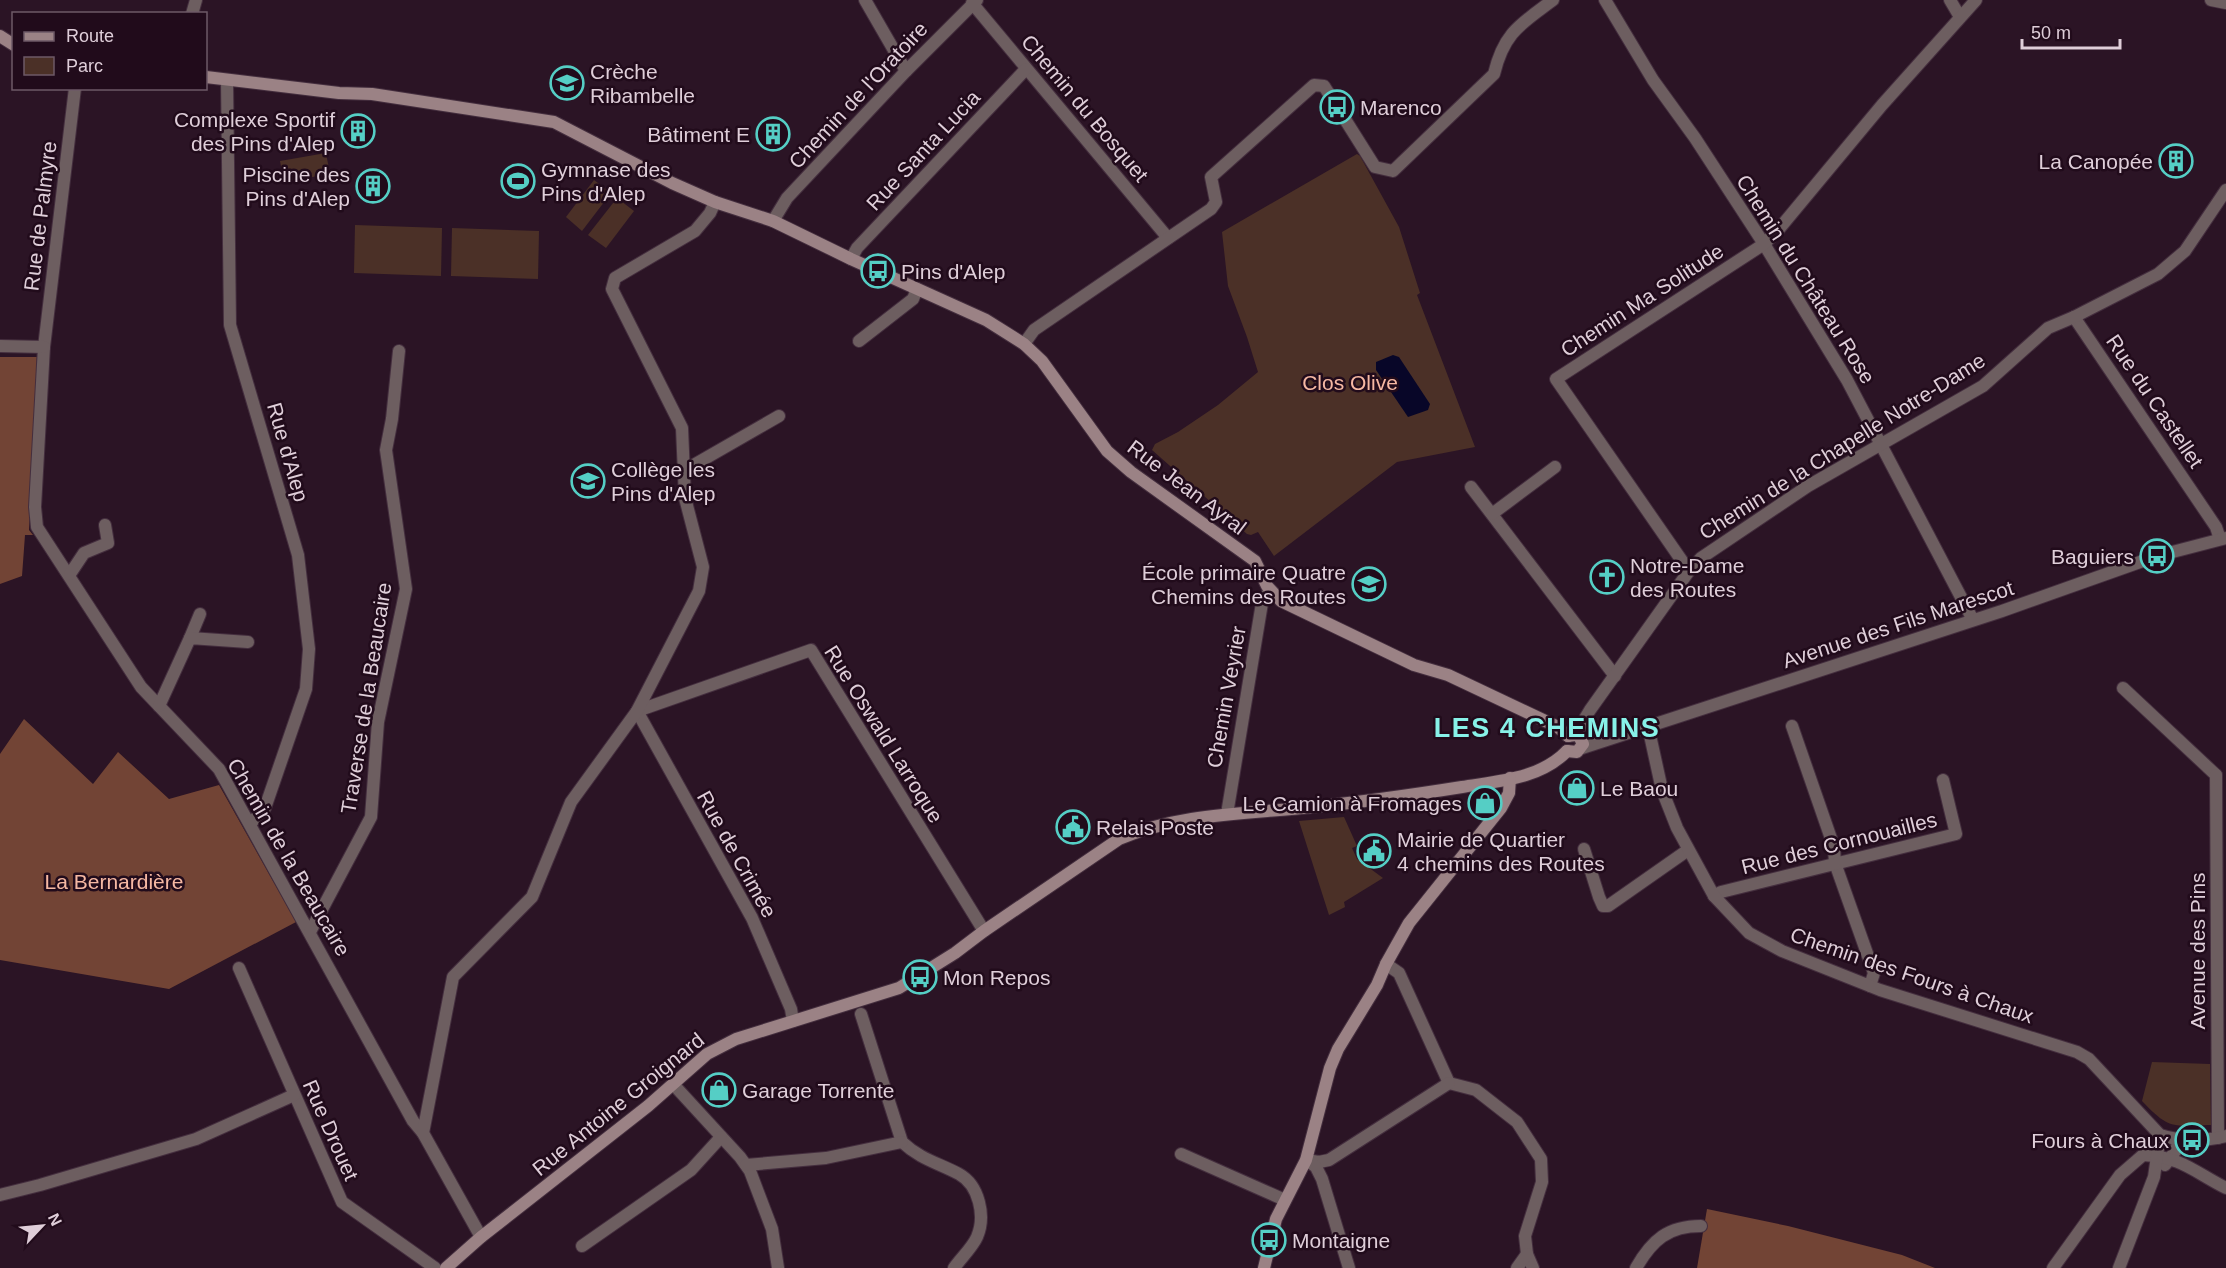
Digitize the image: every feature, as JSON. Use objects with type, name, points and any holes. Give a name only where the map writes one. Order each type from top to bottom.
[{"type":"main road","name":"Rue Jean Ayral","points":[[207,77],[339,93],[373,103],[424,109],[466,110],[554,123],[672,183],[715,202],[773,221],[917,290],[986,320],[1024,344],[1042,361],[1107,451],[1131,472],[1255,561],[1270,590],[1281,601],[1414,665],[1448,675],[1571,735]]},
{"type":"main road","points":[[1571,735],[1582,740],[1582,748],[1574,753],[1567,750],[1564,745],[1571,735]]},
{"type":"main road","points":[[1264,1268],[1269,1240],[1285,1200],[1306,1160],[1330,1068],[1409,923],[1501,808],[1509,793],[1510,778],[1530,774],[1554,764],[1567,750]]},
{"type":"main road","name":"Rue Antoine Groignard","points":[[447,1268],[480,1237],[673,1084],[707,1054],[721,1046],[793,1020],[899,988],[946,959],[1119,839],[1144,828],[1227,814],[1393,798],[1510,778]]},
{"type":"street","points":[[865,0],[906,71]]},
{"type":"street","points":[[1024,344],[1035,330],[1211,209],[1216,202],[1211,177],[1314,85],[1324,86],[1375,167],[1394,171],[1494,74],[1505,41],[1513,30],[1553,0]]},
{"type":"street","name":"Chemin du Château Rose","points":[[1605,0],[1653,80],[1695,138],[1764,244],[1847,380],[1973,620]]},
{"type":"street","points":[[1950,0],[1960,16]]},
{"type":"street","points":[[1764,244],[1976,0]]},
{"type":"street","points":[[2211,0],[2226,3]]},
{"type":"street","name":"Chemin de l'Oratoire","points":[[773,221],[787,198],[974,2]]},
{"type":"street","name":"Chemin du Bosquet","points":[[974,2],[1026,69],[1168,238]]},
{"type":"street","name":"Rue Santa Lucia","points":[[851,259],[856,248],[1026,69]]},
{"type":"street","name":"Rue d'Alep","points":[[227,80],[230,325],[298,555],[309,649],[306,689],[265,808],[250,823]]},
{"type":"street","name":"Rue de Palmyre","points":[[44,347],[75,90]]},
{"type":"street","name":"Chemin de la Chapelle Notre-Dame","points":[[1571,735],[1689,571],[1701,558],[1808,486],[1983,386],[2048,328],[2157,274],[2185,251],[2226,190]]},
{"type":"street","points":[[480,1237],[423,1133],[453,977],[532,897],[571,802],[637,711],[699,591],[703,567],[685,498],[682,428],[612,289],[615,278],[695,231],[710,213],[715,202]]},
{"type":"street","name":"Chemin Ma Solitude","points":[[1689,571],[1556,379],[1764,244]]},
{"type":"street","points":[[859,341],[913,300],[917,290]]},
{"type":"street","name":"Rue du Castellet","points":[[2074,317],[2223,538]]},
{"type":"street","points":[[0,346],[44,347]]},
{"type":"street","name":"Chemin de la Beaucaire","points":[[44,347],[35,507],[37,527],[141,687],[219,769],[413,1121],[423,1133]]},
{"type":"street","name":"Traverse de la Beaucaire","points":[[310,932],[371,817],[378,722],[405,589],[400,535],[386,450],[392,419],[399,351]]},
{"type":"street","points":[[685,470],[779,416]]},
{"type":"street","points":[[1492,514],[1555,467]]},
{"type":"street","points":[[1471,487],[1615,676]]},
{"type":"street","points":[[69,574],[84,553],[108,543],[105,525]]},
{"type":"street","name":"Avenue des Fils Marescot","points":[[1582,748],[2049,596],[2157,556],[2223,538]]},
{"type":"street","name":"Chemin Veyrier","points":[[1227,814],[1262,603],[1270,590]]},
{"type":"street","points":[[159,706],[200,614]]},
{"type":"street","points":[[190,639],[248,642]]},
{"type":"street","name":"Rue Oswald Larroque","points":[[637,711],[811,650],[984,931]]},
{"type":"street","points":[[2123,688],[2221,772]]},
{"type":"street","name":"Rue de Crimée","points":[[637,711],[752,918],[791,1009],[793,1020]]},
{"type":"street","name":"Chemin des Fours à Chaux","points":[[1648,726],[1662,790],[1672,818],[1714,896],[1749,933],[1782,951],[1870,986],[2078,1052],[2090,1059],[2160,1135]]},
{"type":"street","points":[[1792,726],[1834,847],[1834,863],[1874,973],[1870,986]]},
{"type":"street","name":"Avenue des Pins","points":[[2221,772],[2222,1137]]},
{"type":"street","name":"Rue des Cornouailles","points":[[1714,896],[1721,892],[1834,863],[1956,834],[1943,780]]},
{"type":"street","points":[[1584,849],[1603,906],[1608,906],[1688,850]]},
{"type":"street","points":[[1386,964],[1399,973],[1449,1083]]},
{"type":"street","name":"Rue Drouet","points":[[239,968],[342,1202],[435,1268]]},
{"type":"street","points":[[861,1014],[902,1142],[914,1154],[962,1175],[976,1191],[981,1215],[977,1237],[954,1268]]},
{"type":"street","points":[[1306,1160],[1319,1162],[1329,1160],[1449,1083],[1476,1090],[1517,1122],[1541,1159],[1542,1182],[1525,1236],[1527,1254],[1533,1268]]},
{"type":"street","points":[[673,1084],[746,1165],[772,1229],[778,1268]]},
{"type":"street","points":[[0,1195],[196,1139],[294,1095]]},
{"type":"street","points":[[2119,1268],[2154,1177],[2160,1135],[2179,1139],[2222,1137]]},
{"type":"street","points":[[582,1246],[691,1170],[721,1137]]},
{"type":"street","points":[[2154,1177],[2176,1150],[2179,1139]]},
{"type":"street","points":[[746,1165],[826,1158],[902,1142]]},
{"type":"street","points":[[1181,1154],[1285,1200]]},
{"type":"street","points":[[2053,1268],[2120,1175],[2143,1155],[2156,1155],[2189,1166],[2226,1188]]},
{"type":"street","points":[[1306,1160],[1316,1167],[1322,1179],[1349,1268]]},
{"type":"street","points":[[1636,1268],[1660,1237],[1685,1226],[1701,1226]]},
{"type":"street","points":[[1517,1268],[1527,1254]]},
{"type":"green space","points":[[326,153],[330,174],[284,182],[280,161]]},
{"type":"green space","name":"Clos Olive","points":[[1357,154],[1399,227],[1420,293],[1417,295],[1475,447],[1397,462],[1274,556],[1258,532],[1247,534],[1152,450],[1155,444],[1178,432],[1218,405],[1258,372],[1228,286],[1222,232]]},
{"type":"green space","points":[[594,180],[611,193],[582,231],[566,217]]},
{"type":"green space","points":[[617,198],[634,211],[606,248],[588,235]]},
{"type":"green space","points":[[355,225],[442,228],[441,276],[354,273]]},
{"type":"green space","points":[[452,228],[539,231],[538,279],[451,276]]},
{"type":"green space","points":[[0,357],[37,357],[29,530],[33,535],[25,535],[22,576],[0,584]]},
{"type":"green space","name":"La Bernardière","points":[[24,719],[93,784],[118,752],[169,799],[219,785],[296,922],[169,989],[0,960],[0,754]]},
{"type":"green space","points":[[1344,817],[1357,846],[1352,848],[1357,859],[1383,878],[1344,902],[1345,907],[1329,915],[1299,821]]},
{"type":"green space","points":[[2152,1062],[2210,1064],[2211,1125],[2187,1126],[2166,1122],[2142,1101]]},
{"type":"green space","points":[[1707,1209],[1788,1226],[1902,1255],[1935,1268],[1697,1268]]},
{"type":"water","points":[[1393,355],[1399,357],[1430,404],[1428,410],[1408,417],[1376,370],[1376,362]]},
{"type":"place","name":"Crèche Ribambelle","points":[[567,83]]},
{"type":"place","name":"Marenco","points":[[1337,107]]},
{"type":"place","name":"Complexe Sportif des Pins d'Alep","points":[[358,131]]},
{"type":"place","name":"Bâtiment E","points":[[773,134]]},
{"type":"place","name":"La Canopée","points":[[2176,161]]},
{"type":"place","name":"Gymnase des Pins d'Alep","points":[[518,181]]},
{"type":"place","name":"Piscine des Pins d'Alep","points":[[373,186]]},
{"type":"place","name":"Pins d'Alep","points":[[878,271]]},
{"type":"place","name":"Collège les Pins d'Alep","points":[[588,481]]},
{"type":"place","name":"Baguiers","points":[[2157,556]]},
{"type":"place","name":"Notre-Dame des Routes","points":[[1607,577]]},
{"type":"place","name":"École primaire Quatre Chemins des Routes","points":[[1369,584]]},
{"type":"place","name":"Le Baou","points":[[1577,788]]},
{"type":"place","name":"Le Camion à Fromages","points":[[1485,803]]},
{"type":"place","name":"Relais Poste","points":[[1073,827]]},
{"type":"place","name":"Mairie de Quartier 4 chemins des Routes","points":[[1374,851]]},
{"type":"place","name":"Mon Repos","points":[[920,977]]},
{"type":"place","name":"Garage Torrente","points":[[719,1090]]},
{"type":"place","name":"Fours à Chaux","points":[[2192,1140]]},
{"type":"place","name":"Montaigne","points":[[1269,1240]]},
{"type":"district","name":"LES 4 CHEMINS","points":[[1547,728]]}]
